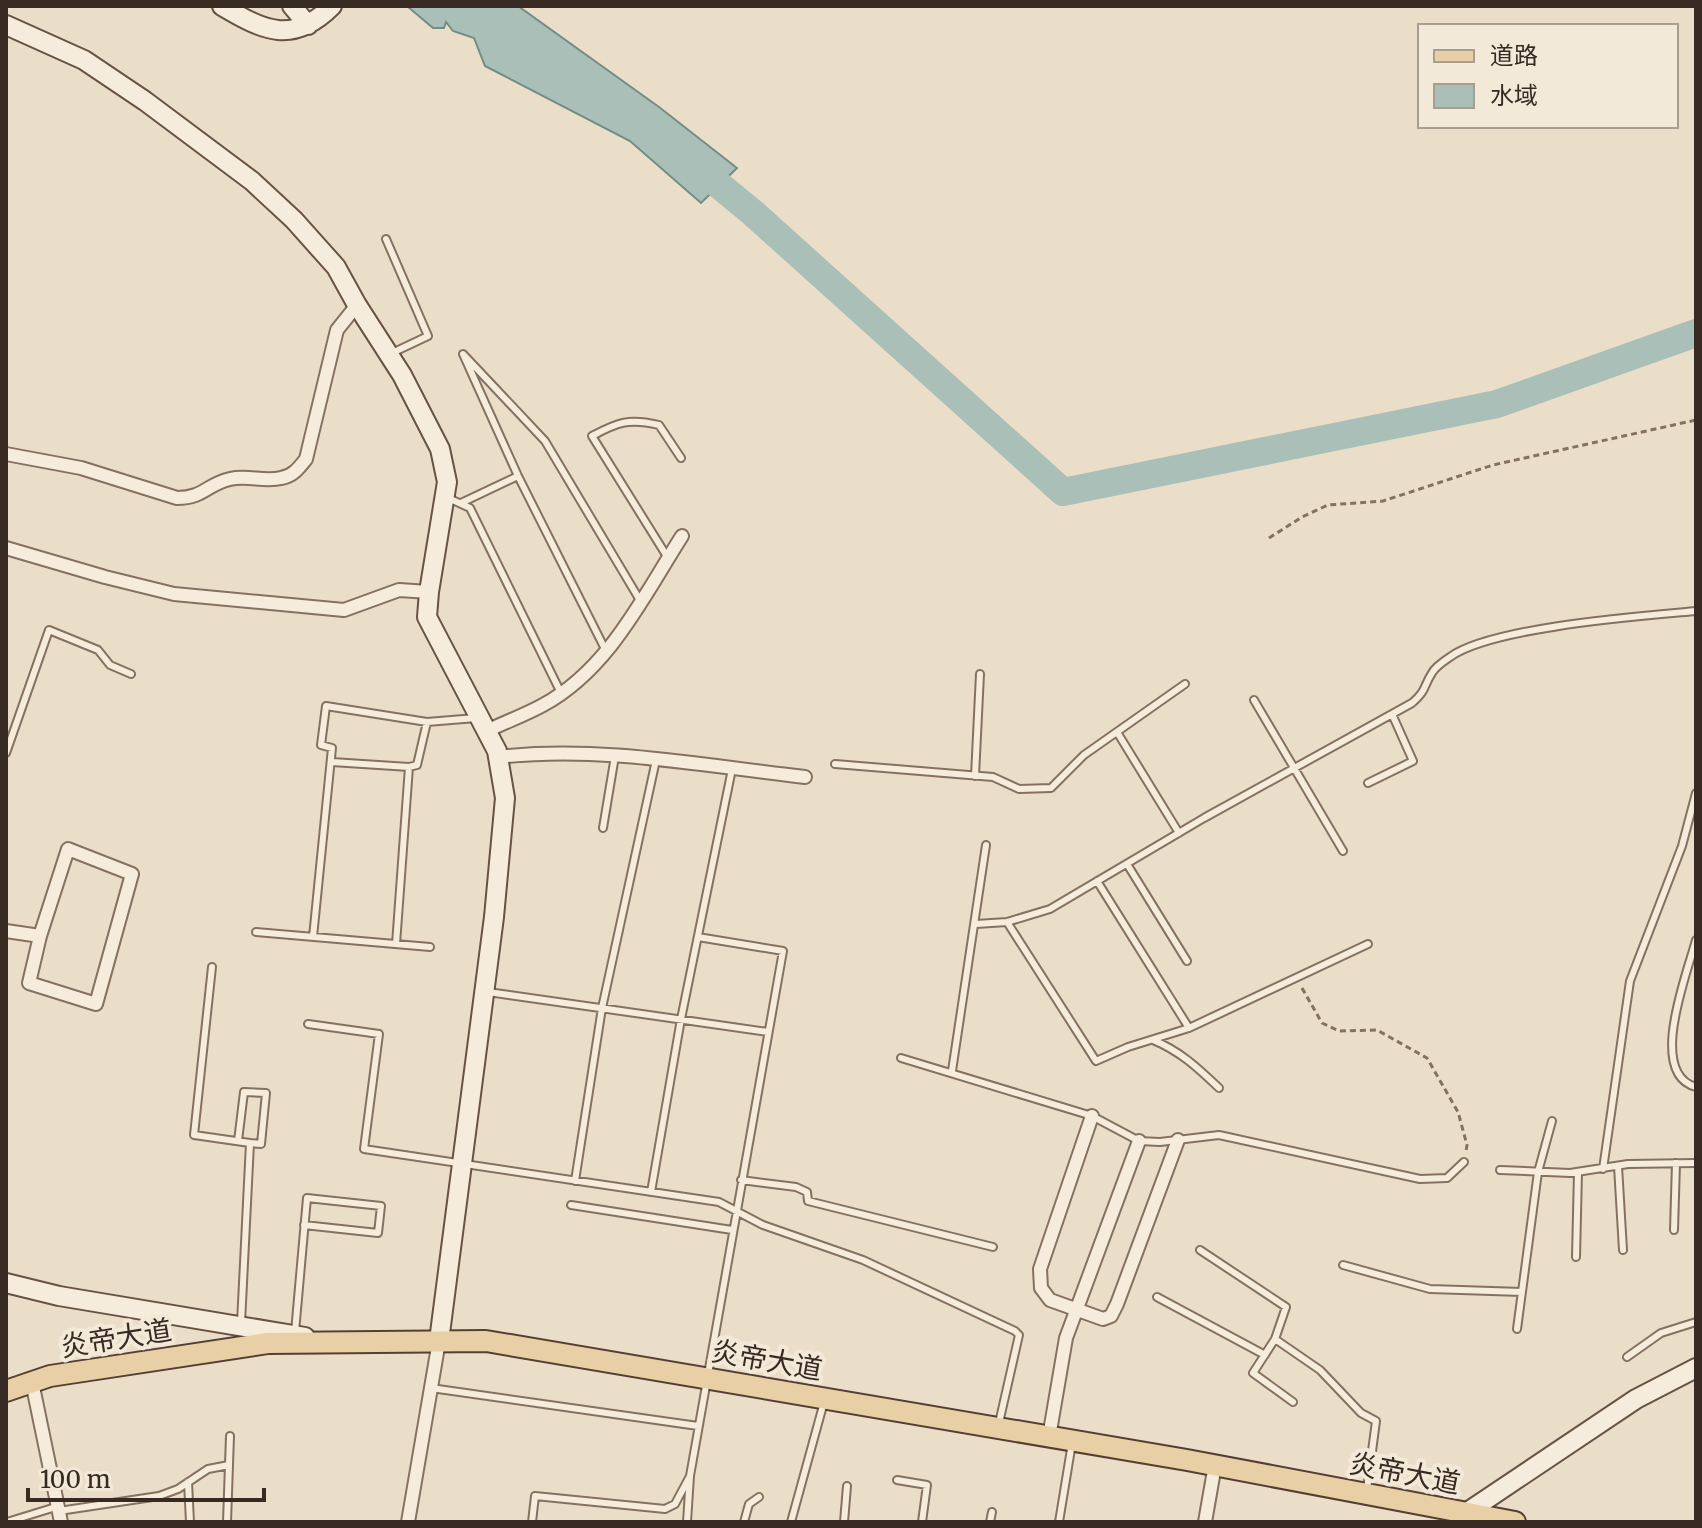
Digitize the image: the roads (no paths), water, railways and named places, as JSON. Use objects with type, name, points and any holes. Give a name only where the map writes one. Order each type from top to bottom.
[{"type":"main road","points":[[222,6],[273,30],[295,31],[319,19],[332,6]]},
{"type":"main road","points":[[292,6],[308,25]]},
{"type":"main road","points":[[6,25],[84,60],[145,101],[252,181],[294,220],[336,267],[440,449],[453,500],[429,592],[427,617],[498,757],[505,798],[484,991],[439,1341]]},
{"type":"main road","points":[[6,1283],[59,1296],[335,1342]]},
{"type":"main road","name":"炎帝大道","points":[[6,1391],[50,1376],[268,1343],[486,1341],[1215,1465],[1465,1517],[1515,1522]]},
{"type":"main road","points":[[1465,1517],[1636,1399],[1696,1368]]},
{"type":"street","points":[[6,454],[81,468],[177,498],[191,498],[202,494],[213,483],[234,478],[281,479],[297,471],[306,459],[337,330],[357,305]]},
{"type":"street","points":[[483,724],[544,705],[607,652],[682,536]]},
{"type":"street","points":[[6,548],[174,594],[344,610],[399,590],[429,592]]},
{"type":"street","points":[[498,757],[535,753],[615,756],[805,777]]},
{"type":"street","points":[[68,849],[132,874],[96,1004],[29,983],[40,936],[68,849]]},
{"type":"street","points":[[6,931],[40,936]]},
{"type":"street","points":[[1092,1116],[1040,1269],[1041,1288],[1050,1300],[1103,1319],[1111,1316],[1178,1140]]},
{"type":"street","points":[[1049,1437],[1066,1338],[1139,1141]]},
{"type":"street","points":[[408,1522],[439,1341]]},
{"type":"street","points":[[32,1382],[60,1513]]},
{"type":"street","points":[[1205,1522],[1215,1465]]},
{"type":"lane","points":[[386,239],[428,336],[389,355]]},
{"type":"lane","points":[[607,652],[518,476],[463,354],[545,441],[641,602]]},
{"type":"lane","points":[[668,558],[592,436],[617,423],[639,420],[659,425],[681,458]]},
{"type":"lane","points":[[453,500],[518,476]]},
{"type":"lane","points":[[453,500],[470,508],[561,693]]},
{"type":"lane","points":[[976,924],[1007,922],[1050,909],[1392,714],[1425,692],[1432,671],[1453,654],[1478,643],[1540,630],[1696,611]]},
{"type":"lane","points":[[6,753],[49,630],[98,650],[110,665],[131,674]]},
{"type":"lane","points":[[975,776],[980,674]]},
{"type":"lane","points":[[835,764],[993,777],[1019,789],[1051,788],[1084,755],[1185,684]]},
{"type":"lane","points":[[1254,700],[1343,851]]},
{"type":"lane","points":[[313,937],[332,762],[332,748],[321,745],[326,706],[427,722],[483,724]]},
{"type":"lane","points":[[1368,783],[1413,761],[1392,714]]},
{"type":"lane","points":[[332,762],[417,765],[427,722]]},
{"type":"lane","points":[[1117,732],[1179,833]]},
{"type":"lane","points":[[603,828],[615,756]]},
{"type":"lane","points":[[575,1181],[602,1008],[656,760]]},
{"type":"lane","points":[[396,944],[409,767]]},
{"type":"lane","points":[[651,1192],[681,1019],[732,769]]},
{"type":"lane","points":[[1603,1169],[1630,981],[1682,846],[1696,793]]},
{"type":"lane","points":[[952,1071],[986,845]]},
{"type":"lane","points":[[1127,864],[1187,961]]},
{"type":"lane","points":[[1097,881],[1189,1028]]},
{"type":"lane","points":[[1007,922],[1096,1061],[1128,1047],[1189,1028],[1368,944]]},
{"type":"lane","points":[[256,932],[430,947]]},
{"type":"lane","points":[[687,1522],[698,1426],[783,951],[698,937]]},
{"type":"lane","points":[[1696,940],[1673,1027],[1672,1056],[1677,1075],[1686,1084],[1696,1087]]},
{"type":"lane","points":[[212,967],[194,1135],[250,1143],[261,1144],[266,1093],[244,1092],[238,1141]]},
{"type":"lane","points":[[484,991],[768,1032]]},
{"type":"lane","points":[[308,1024],[379,1034],[364,1149],[719,1202],[763,1225],[863,1260],[1015,1331],[1019,1335],[998,1428]]},
{"type":"lane","points":[[1153,1040],[1196,1065],[1219,1088]]},
{"type":"lane","points":[[901,1058],[1092,1116],[1139,1141],[1219,1135],[1420,1179],[1447,1178],[1464,1162]]},
{"type":"lane","points":[[1517,1329],[1538,1172],[1552,1121]]},
{"type":"lane","points":[[241,1326],[250,1143]]},
{"type":"lane","points":[[1674,1230],[1676,1163]]},
{"type":"lane","points":[[1500,1170],[1578,1172],[1618,1166],[1696,1163]]},
{"type":"lane","points":[[1618,1166],[1623,1250]]},
{"type":"lane","points":[[1576,1257],[1578,1172]]},
{"type":"lane","points":[[741,1180],[796,1187],[807,1192],[808,1201],[993,1247]]},
{"type":"lane","points":[[294,1335],[304,1225],[307,1198],[381,1206],[378,1233],[304,1225]]},
{"type":"lane","points":[[571,1205],[732,1230]]},
{"type":"lane","points":[[1200,1250],[1286,1307],[1275,1339],[1253,1373],[1293,1402]]},
{"type":"lane","points":[[1343,1265],[1430,1289],[1522,1292]]},
{"type":"lane","points":[[1157,1297],[1265,1355]]},
{"type":"lane","points":[[1627,1357],[1661,1333],[1696,1322]]},
{"type":"lane","points":[[1275,1339],[1320,1370],[1361,1413],[1376,1421],[1366,1494]]},
{"type":"lane","points":[[431,1388],[698,1426]]},
{"type":"lane","points":[[791,1522],[825,1398]]},
{"type":"lane","points":[[227,1522],[230,1436]]},
{"type":"lane","points":[[1059,1522],[1072,1441]]},
{"type":"lane","points":[[7,1522],[159,1496],[208,1469],[229,1465]]},
{"type":"lane","points":[[532,1522],[535,1496],[665,1509],[675,1504],[690,1476]]},
{"type":"lane","points":[[897,1480],[927,1485],[922,1522]]},
{"type":"lane","points":[[188,1482],[190,1522]]},
{"type":"lane","points":[[844,1522],[847,1486]]},
{"type":"lane","points":[[744,1522],[749,1504],[759,1497]]},
{"type":"lane","points":[[990,1522],[992,1512]]},
{"type":"water","points":[[407,6],[518,6],[659,107],[737,168],[701,203],[630,141],[485,66],[474,38],[453,31],[446,22],[444,28],[433,28]]},
{"type":"waterway","points":[[691,162],[753,213],[1063,492],[1497,404],[1696,333]]}]
